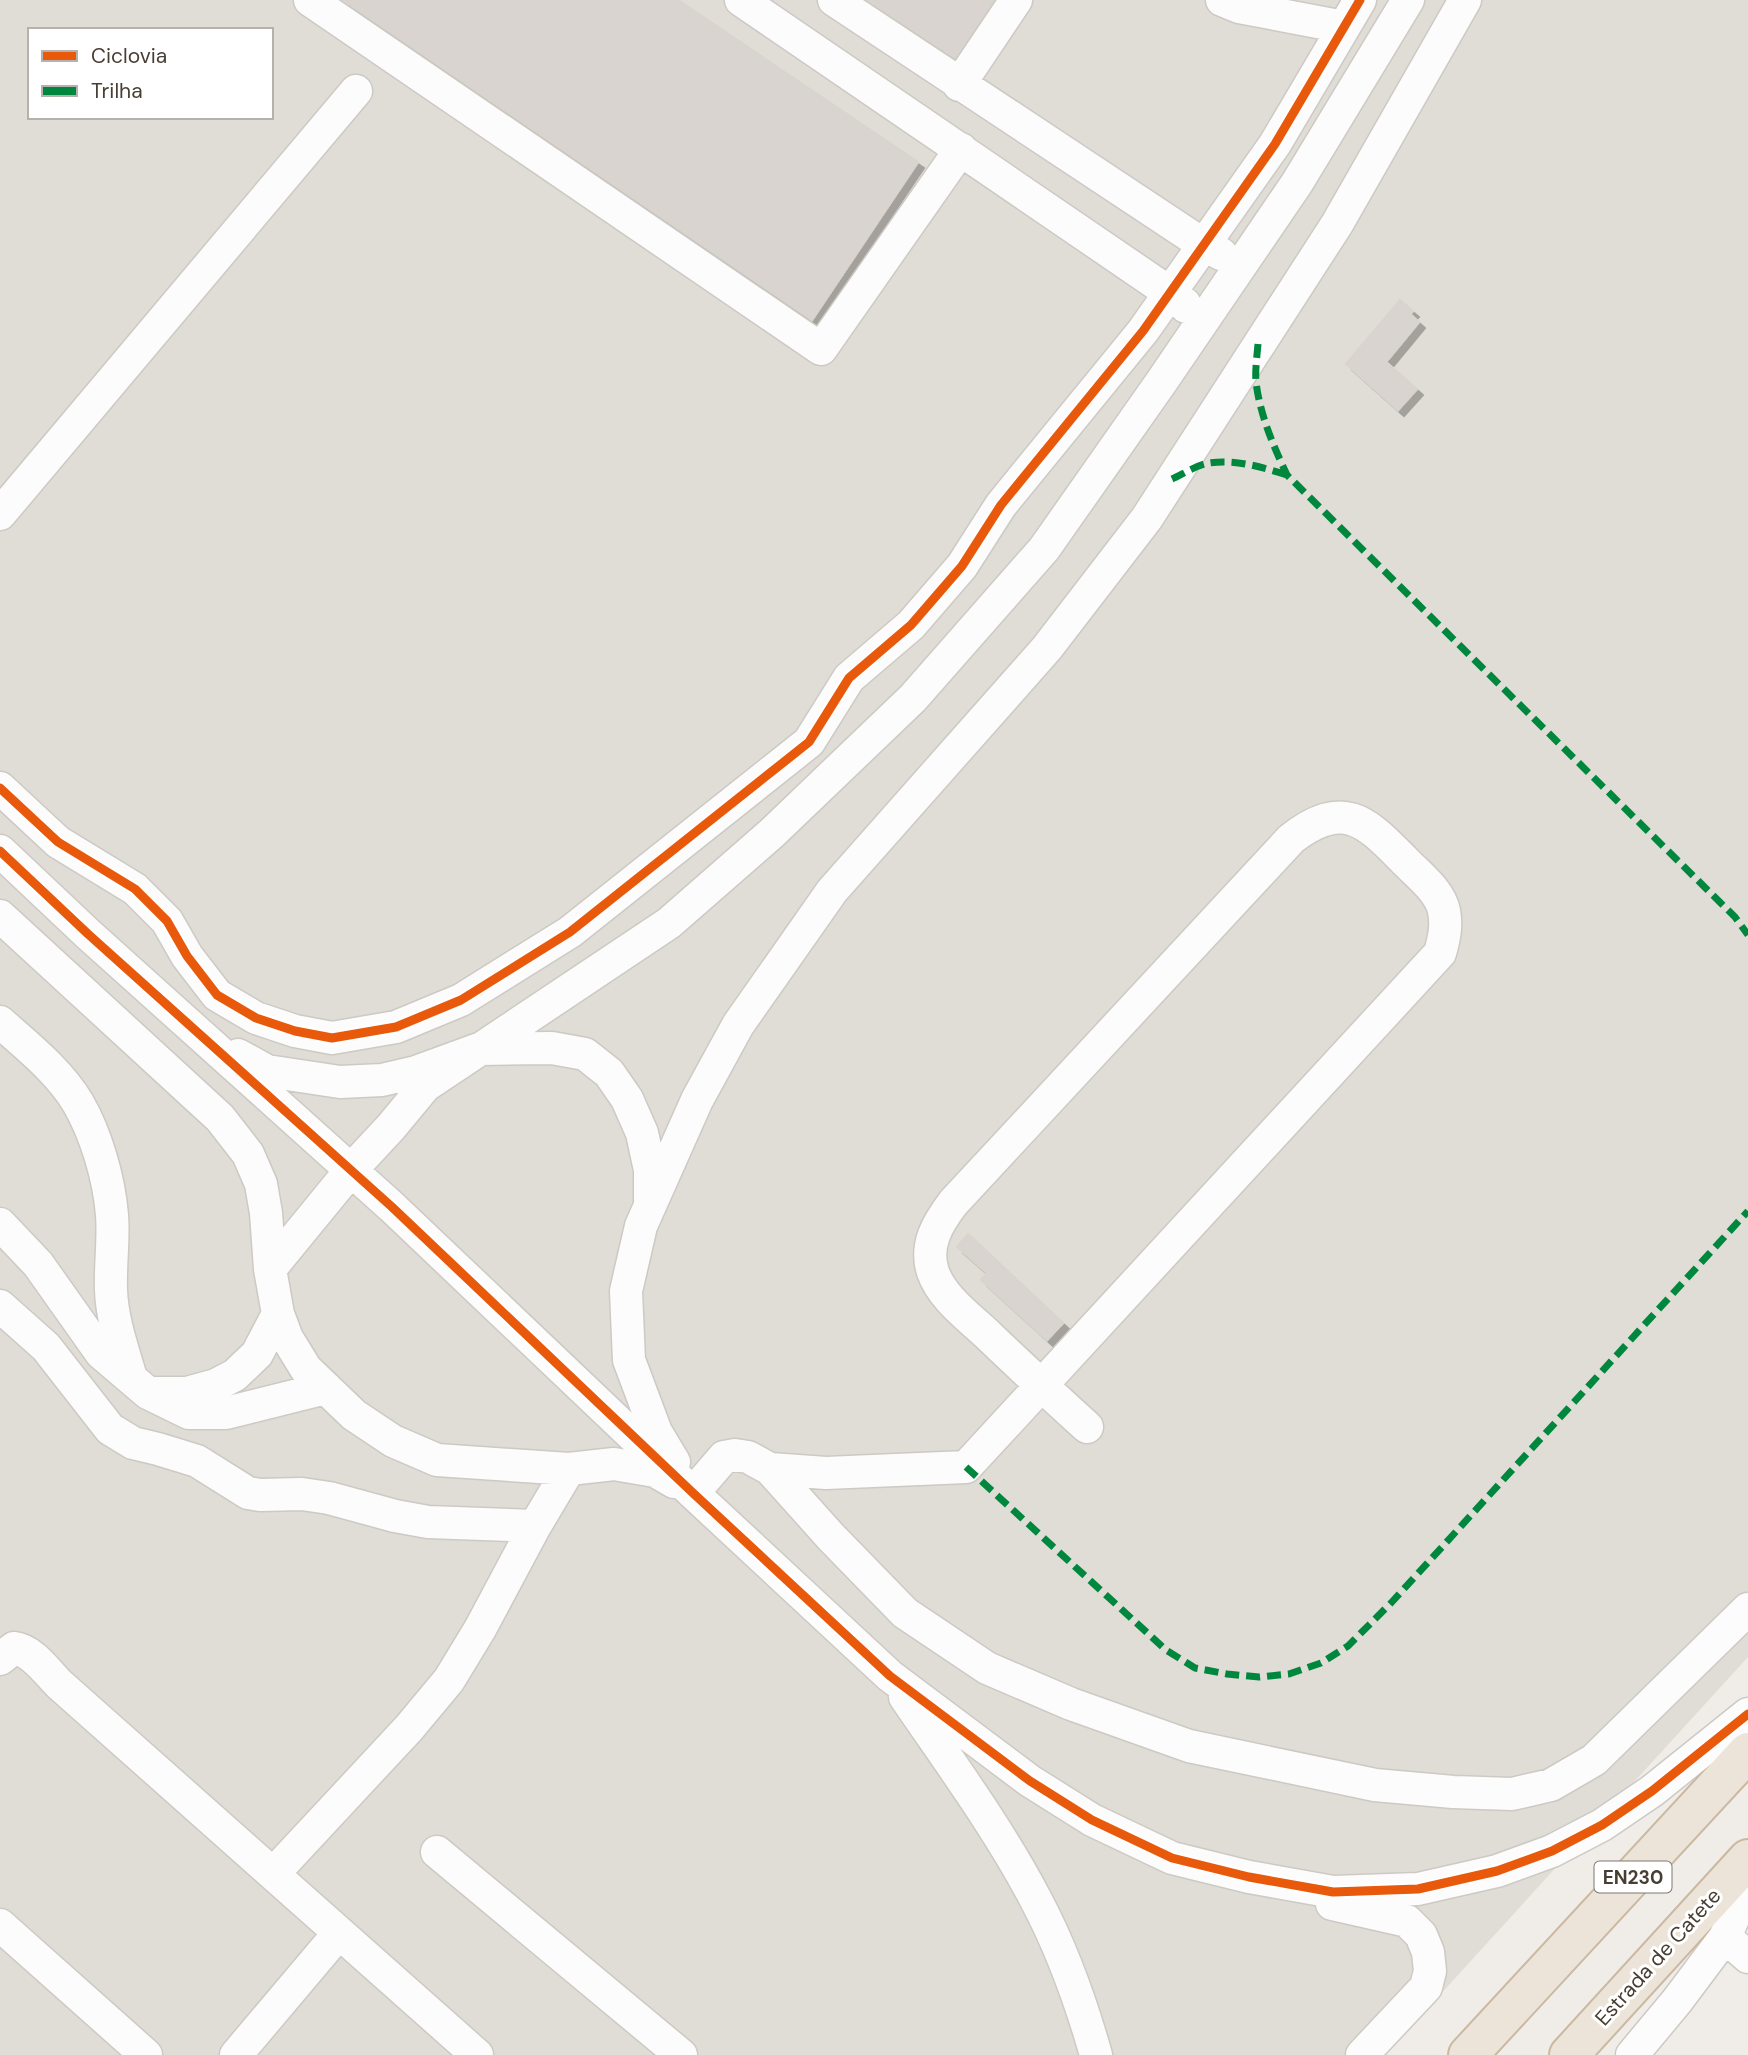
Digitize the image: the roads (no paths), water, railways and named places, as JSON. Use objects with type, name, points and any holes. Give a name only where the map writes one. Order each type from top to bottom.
[{"type":"highway","name":"EN230","points":[[1468,2055],[1748,1752]]},
{"type":"highway","name":"Estrada de Catete","points":[[1569,2055],[1748,1859]]},
{"type":"street","points":[[310,0],[821,349],[961,149]]},
{"type":"street","points":[[741,0],[1185,304],[1193,336]]},
{"type":"street","points":[[834,0],[1204,246],[1219,254],[1253,248]]},
{"type":"street","points":[[960,85],[1016,0]]},
{"type":"street","points":[[1222,0],[1239,6],[1344,27]]},
{"type":"street","points":[[0,788],[58,842],[135,889],[167,921],[187,956],[216,995],[257,1018],[295,1031],[332,1038],[397,1027],[461,1000],[570,932],[809,742],[849,678],[911,625],[962,566],[1001,505],[1143,331],[1275,144],[1360,0]]},
{"type":"street","points":[[270,1269],[351,1170],[425,1086],[669,923],[772,833],[913,698],[1044,549],[1297,183],[1408,0]]},
{"type":"street","points":[[693,1493],[656,1432],[629,1360],[626,1291],[641,1226],[697,1100],[738,1025],[832,891],[1047,648],[1147,518],[1337,224],[1465,0]]},
{"type":"street","points":[[0,514],[356,91]]},
{"type":"street","points":[[770,1469],[826,1473],[966,1466],[1041,1386],[1440,953],[1446,930],[1444,908],[1434,889],[1371,828],[1349,818],[1328,818],[1308,825],[1291,839],[953,1203],[939,1222],[930,1244],[933,1270],[942,1291],[1041,1386],[1087,1427]]},
{"type":"street","points":[[0,851],[88,934],[351,1170],[890,1676],[1031,1781],[1092,1820],[1172,1858],[1263,1888],[1407,1922],[1421,1935],[1428,1952],[1430,1971],[1426,1987],[1362,2055]]},
{"type":"street","points":[[0,916],[220,1118],[248,1154],[261,1184],[267,1213],[270,1269],[278,1314],[287,1338],[306,1369],[354,1415],[393,1441],[437,1460],[569,1469],[614,1464],[655,1471],[693,1493]]},
{"type":"street","points":[[0,1021],[53,1071],[77,1102],[94,1138],[107,1177],[112,1216],[111,1291],[118,1333],[139,1385]]},
{"type":"street","points":[[199,1033],[267,1071],[340,1082],[382,1080],[416,1072],[478,1049],[552,1048],[585,1054],[609,1073],[627,1099],[642,1133],[650,1170],[650,1205]]},
{"type":"street","points":[[0,1224],[37,1264],[101,1353],[139,1385],[189,1413],[226,1413],[326,1388]]},
{"type":"street","points":[[0,1306],[46,1347],[110,1429],[133,1443],[197,1461],[247,1493],[316,1496],[428,1522],[535,1526]]},
{"type":"street","points":[[139,1385],[187,1393],[216,1385],[235,1375],[257,1354],[278,1314]]},
{"type":"street","points":[[693,1493],[724,1457],[748,1457],[770,1469],[905,1613],[987,1668],[1070,1704],[1189,1746],[1375,1785],[1453,1793],[1512,1794],[1551,1785],[1594,1760],[1748,1609]]},
{"type":"street","points":[[273,1874],[409,1728],[449,1680],[481,1629],[535,1526],[569,1469]]},
{"type":"street","points":[[0,1659],[14,1648],[27,1652],[477,2055]]},
{"type":"street","points":[[890,1676],[995,1829],[1036,1900],[1114,2055]]},
{"type":"street","points":[[1172,1858],[1249,1877],[1333,1892],[1418,1889],[1497,1871],[1552,1851],[1602,1825],[1652,1791],[1748,1714]]},
{"type":"street","points":[[436,1852],[681,2055]]},
{"type":"street","points":[[1632,2055],[1725,1937],[1748,1885]]},
{"type":"street","points":[[0,1925],[146,2055]]},
{"type":"street","points":[[236,2055],[339,1933]]},
{"type":"street","points":[[1725,1937],[1748,1958]]},
{"type":"street","points":[[1070,1972],[1096,2055]]}]
